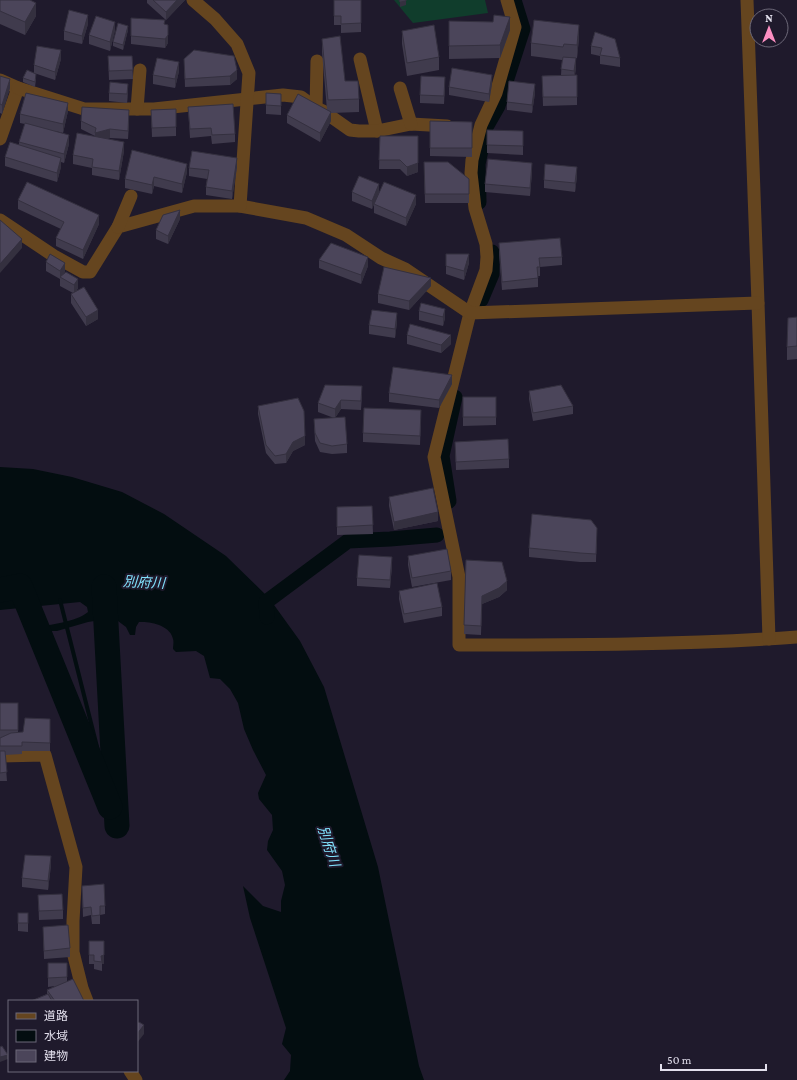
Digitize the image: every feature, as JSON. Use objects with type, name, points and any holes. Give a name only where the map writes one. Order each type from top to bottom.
[{"type":"street","points":[[193,0],[215,20],[237,44],[249,73],[240,206]]},
{"type":"street","points":[[508,0],[515,27],[496,93],[480,125],[472,160],[471,173],[475,208],[486,244],[486,270],[470,313],[434,457],[459,577],[459,645],[604,644],[797,637]]},
{"type":"street","points":[[747,0],[769,639]]},
{"type":"street","points":[[360,59],[377,132]]},
{"type":"street","points":[[316,108],[317,61]]},
{"type":"street","points":[[137,109],[140,70]]},
{"type":"street","points":[[0,80],[18,88],[84,109],[154,109],[283,95],[301,98],[350,130],[359,132],[377,132],[411,124],[438,124],[480,130]]},
{"type":"street","points":[[0,139],[18,88]]},
{"type":"street","points":[[400,88],[411,124]]},
{"type":"street","points":[[0,220],[54,256],[83,272],[90,272],[118,227],[131,196]]},
{"type":"street","points":[[118,227],[194,206],[240,206],[306,218],[346,235],[380,258],[405,270],[470,313],[758,303]]},
{"type":"street","points":[[0,756],[45,755],[76,866],[73,952],[87,1000]]},
{"type":"green space","points":[[394,0],[485,0],[488,13],[413,23]]},
{"type":"water","points":[[0,467],[33,469],[72,477],[122,492],[164,514],[226,556],[269,598],[300,641],[324,687],[378,867],[419,1066],[424,1080],[284,1080],[290,1071],[291,1055],[282,1044],[286,1028],[250,918],[243,886],[263,906],[281,912],[281,901],[285,885],[282,871],[267,850],[268,841],[273,830],[272,815],[259,799],[258,793],[266,775],[244,729],[238,703],[230,689],[220,679],[210,678],[204,656],[196,651],[176,652],[173,649],[171,634],[160,625],[149,622],[139,622],[136,627],[135,635],[130,635],[126,627],[118,621],[101,620],[88,622],[57,631],[46,631],[34,627],[77,618],[88,612],[87,607],[80,602],[0,610]]},
{"type":"building","points":[[0,0],[30,0],[36,3],[25,22],[0,11]]},
{"type":"building","points":[[153,0],[177,0],[166,12]]},
{"type":"building","points":[[334,0],[361,0],[361,23],[341,24],[341,16],[334,16]]},
{"type":"building","points":[[69,10],[88,15],[82,36],[64,31]]},
{"type":"building","points":[[494,15],[510,17],[500,45],[449,46],[449,21],[493,22]]},
{"type":"building","points":[[96,16],[115,22],[110,42],[89,35]]},
{"type":"building","points":[[131,18],[165,20],[164,24],[168,25],[168,35],[165,39],[131,36]]},
{"type":"building","points":[[534,20],[579,25],[577,45],[564,44],[563,47],[531,43]]},
{"type":"building","points":[[118,23],[128,26],[123,45],[113,42]]},
{"type":"building","points":[[434,25],[439,57],[407,63],[402,31]]},
{"type":"building","points":[[595,32],[615,39],[620,58],[600,55],[602,48],[591,46]]},
{"type":"building","points":[[340,36],[345,81],[358,81],[359,99],[328,100],[322,39]]},
{"type":"building","points":[[37,46],[61,50],[55,72],[34,65]]},
{"type":"building","points":[[194,50],[234,56],[237,70],[230,76],[185,79],[184,59]]},
{"type":"building","points":[[108,56],[132,56],[133,70],[109,71]]},
{"type":"building","points":[[563,57],[576,58],[574,71],[561,69]]},
{"type":"building","points":[[157,58],[179,62],[175,79],[153,75]]},
{"type":"building","points":[[452,68],[492,75],[489,94],[449,87]]},
{"type":"building","points":[[27,70],[36,74],[35,82],[23,78]]},
{"type":"building","points":[[577,75],[577,97],[543,97],[542,76]]},
{"type":"building","points":[[0,76],[10,79],[2,105],[0,104]]},
{"type":"building","points":[[421,76],[445,77],[444,96],[420,95]]},
{"type":"building","points":[[509,81],[535,84],[532,105],[507,102]]},
{"type":"building","points":[[110,82],[128,84],[127,94],[109,93]]},
{"type":"building","points":[[26,93],[68,103],[63,124],[20,114]]},
{"type":"building","points":[[266,93],[281,94],[281,106],[266,105]]},
{"type":"building","points":[[298,94],[331,112],[320,133],[287,115]]},
{"type":"building","points":[[233,104],[235,134],[212,135],[211,128],[190,129],[188,107]]},
{"type":"building","points":[[82,107],[129,110],[128,131],[110,129],[95,133],[96,128],[81,121]]},
{"type":"building","points":[[176,109],[176,127],[152,128],[151,110]]},
{"type":"building","points":[[430,121],[472,122],[472,148],[430,148]]},
{"type":"building","points":[[25,123],[69,135],[64,154],[19,142]]},
{"type":"building","points":[[487,130],[523,131],[523,146],[487,145]]},
{"type":"building","points":[[77,133],[124,142],[119,171],[92,167],[93,159],[73,155]]},
{"type":"building","points":[[380,136],[418,136],[418,163],[407,167],[400,160],[379,160]]},
{"type":"building","points":[[10,142],[61,158],[57,173],[5,157]]},
{"type":"building","points":[[132,150],[187,164],[182,184],[154,177],[152,185],[125,179]]},
{"type":"building","points":[[192,151],[237,158],[232,191],[206,187],[209,170],[189,168]]},
{"type":"building","points":[[488,159],[532,163],[530,188],[485,184]]},
{"type":"building","points":[[424,162],[448,162],[469,179],[469,194],[425,194]]},
{"type":"building","points":[[545,164],[577,167],[575,183],[544,180]]},
{"type":"building","points":[[359,176],[379,184],[372,201],[352,192]]},
{"type":"building","points":[[27,182],[99,215],[83,250],[56,238],[64,222],[18,200]]},
{"type":"building","points":[[384,182],[416,195],[406,218],[374,204]]},
{"type":"building","points":[[180,210],[168,236],[156,230],[163,215]]},
{"type":"building","points":[[0,220],[22,239],[0,264]]},
{"type":"building","points":[[560,238],[562,257],[539,258],[540,267],[537,267],[538,278],[502,282],[499,243]]},
{"type":"building","points":[[331,243],[368,257],[361,275],[319,260]]},
{"type":"building","points":[[50,254],[65,263],[60,271],[46,262]]},
{"type":"building","points":[[446,254],[469,254],[464,271],[446,266]]},
{"type":"building","points":[[384,267],[431,278],[409,301],[378,294]]},
{"type":"building","points":[[66,272],[78,279],[74,285],[60,277]]},
{"type":"building","points":[[84,287],[98,310],[86,317],[71,294]]},
{"type":"building","points":[[421,303],[445,309],[443,317],[419,311]]},
{"type":"building","points":[[372,310],[397,313],[395,329],[369,325]]},
{"type":"building","points":[[797,317],[797,346],[787,347],[788,318]]},
{"type":"building","points":[[410,324],[451,335],[441,345],[407,335]]},
{"type":"building","points":[[393,367],[452,375],[439,400],[389,393]]},
{"type":"building","points":[[325,385],[362,386],[361,401],[341,400],[335,409],[318,403]]},
{"type":"building","points":[[561,385],[573,406],[533,413],[529,391]]},
{"type":"building","points":[[463,397],[496,397],[496,417],[463,417]]},
{"type":"building","points":[[298,398],[304,411],[305,436],[293,442],[286,454],[275,456],[266,445],[258,406]]},
{"type":"building","points":[[364,408],[421,410],[420,436],[363,433]]},
{"type":"building","points":[[345,417],[347,444],[332,446],[320,443],[315,433],[314,419]]},
{"type":"building","points":[[508,439],[509,459],[456,462],[455,442]]},
{"type":"building","points":[[433,488],[438,512],[394,522],[389,497]]},
{"type":"building","points":[[372,506],[373,525],[337,527],[337,507]]},
{"type":"building","points":[[532,514],[591,520],[597,528],[596,554],[529,548]]},
{"type":"building","points":[[447,549],[451,571],[412,578],[408,556]]},
{"type":"building","points":[[359,555],[392,557],[390,580],[357,578]]},
{"type":"building","points":[[466,560],[502,562],[507,581],[499,588],[482,596],[481,626],[464,625]]},
{"type":"building","points":[[437,583],[442,607],[404,614],[399,591]]},
{"type":"building","points":[[0,703],[18,703],[18,730],[0,730]]},
{"type":"building","points":[[25,718],[50,719],[50,743],[22,742],[22,746],[0,746],[0,738],[11,733],[23,732]]},
{"type":"building","points":[[0,751],[5,751],[7,772],[0,773]]},
{"type":"building","points":[[25,855],[51,856],[48,881],[22,878]]},
{"type":"building","points":[[104,884],[105,906],[100,906],[100,915],[92,916],[91,907],[83,908],[82,886]]},
{"type":"building","points":[[62,894],[63,910],[39,911],[38,895]]},
{"type":"building","points":[[18,913],[28,913],[28,923],[18,923]]},
{"type":"building","points":[[68,925],[70,948],[44,951],[43,927]]},
{"type":"building","points":[[89,941],[104,941],[104,955],[101,956],[102,962],[94,961],[94,955],[89,955]]},
{"type":"building","points":[[48,963],[67,963],[67,977],[48,978]]},
{"type":"building","points":[[73,979],[84,1000],[54,1000],[47,990]]},
{"type":"building","points":[[48,994],[51,1000],[33,1000]]},
{"type":"building","points":[[139,1022],[144,1025],[138,1033]]},
{"type":"building","points":[[2,1046],[8,1055],[0,1057],[0,1047]]},
{"type":"waterway","points":[[479,202],[478,164],[486,127],[498,106],[523,29],[514,0]]},
{"type":"waterway","points":[[481,300],[492,274],[492,252]]},
{"type":"waterway","points":[[449,501],[442,456],[455,397]]},
{"type":"waterway","points":[[267,617],[266,602],[348,541],[437,535]]},
{"type":"waterway","name":"別府川","points":[[0,590],[20,586],[110,807]]},
{"type":"waterway","name":"別府川","points":[[104,587],[117,826]]},
{"type":"waterway","points":[[60,600],[117,826]]}]
